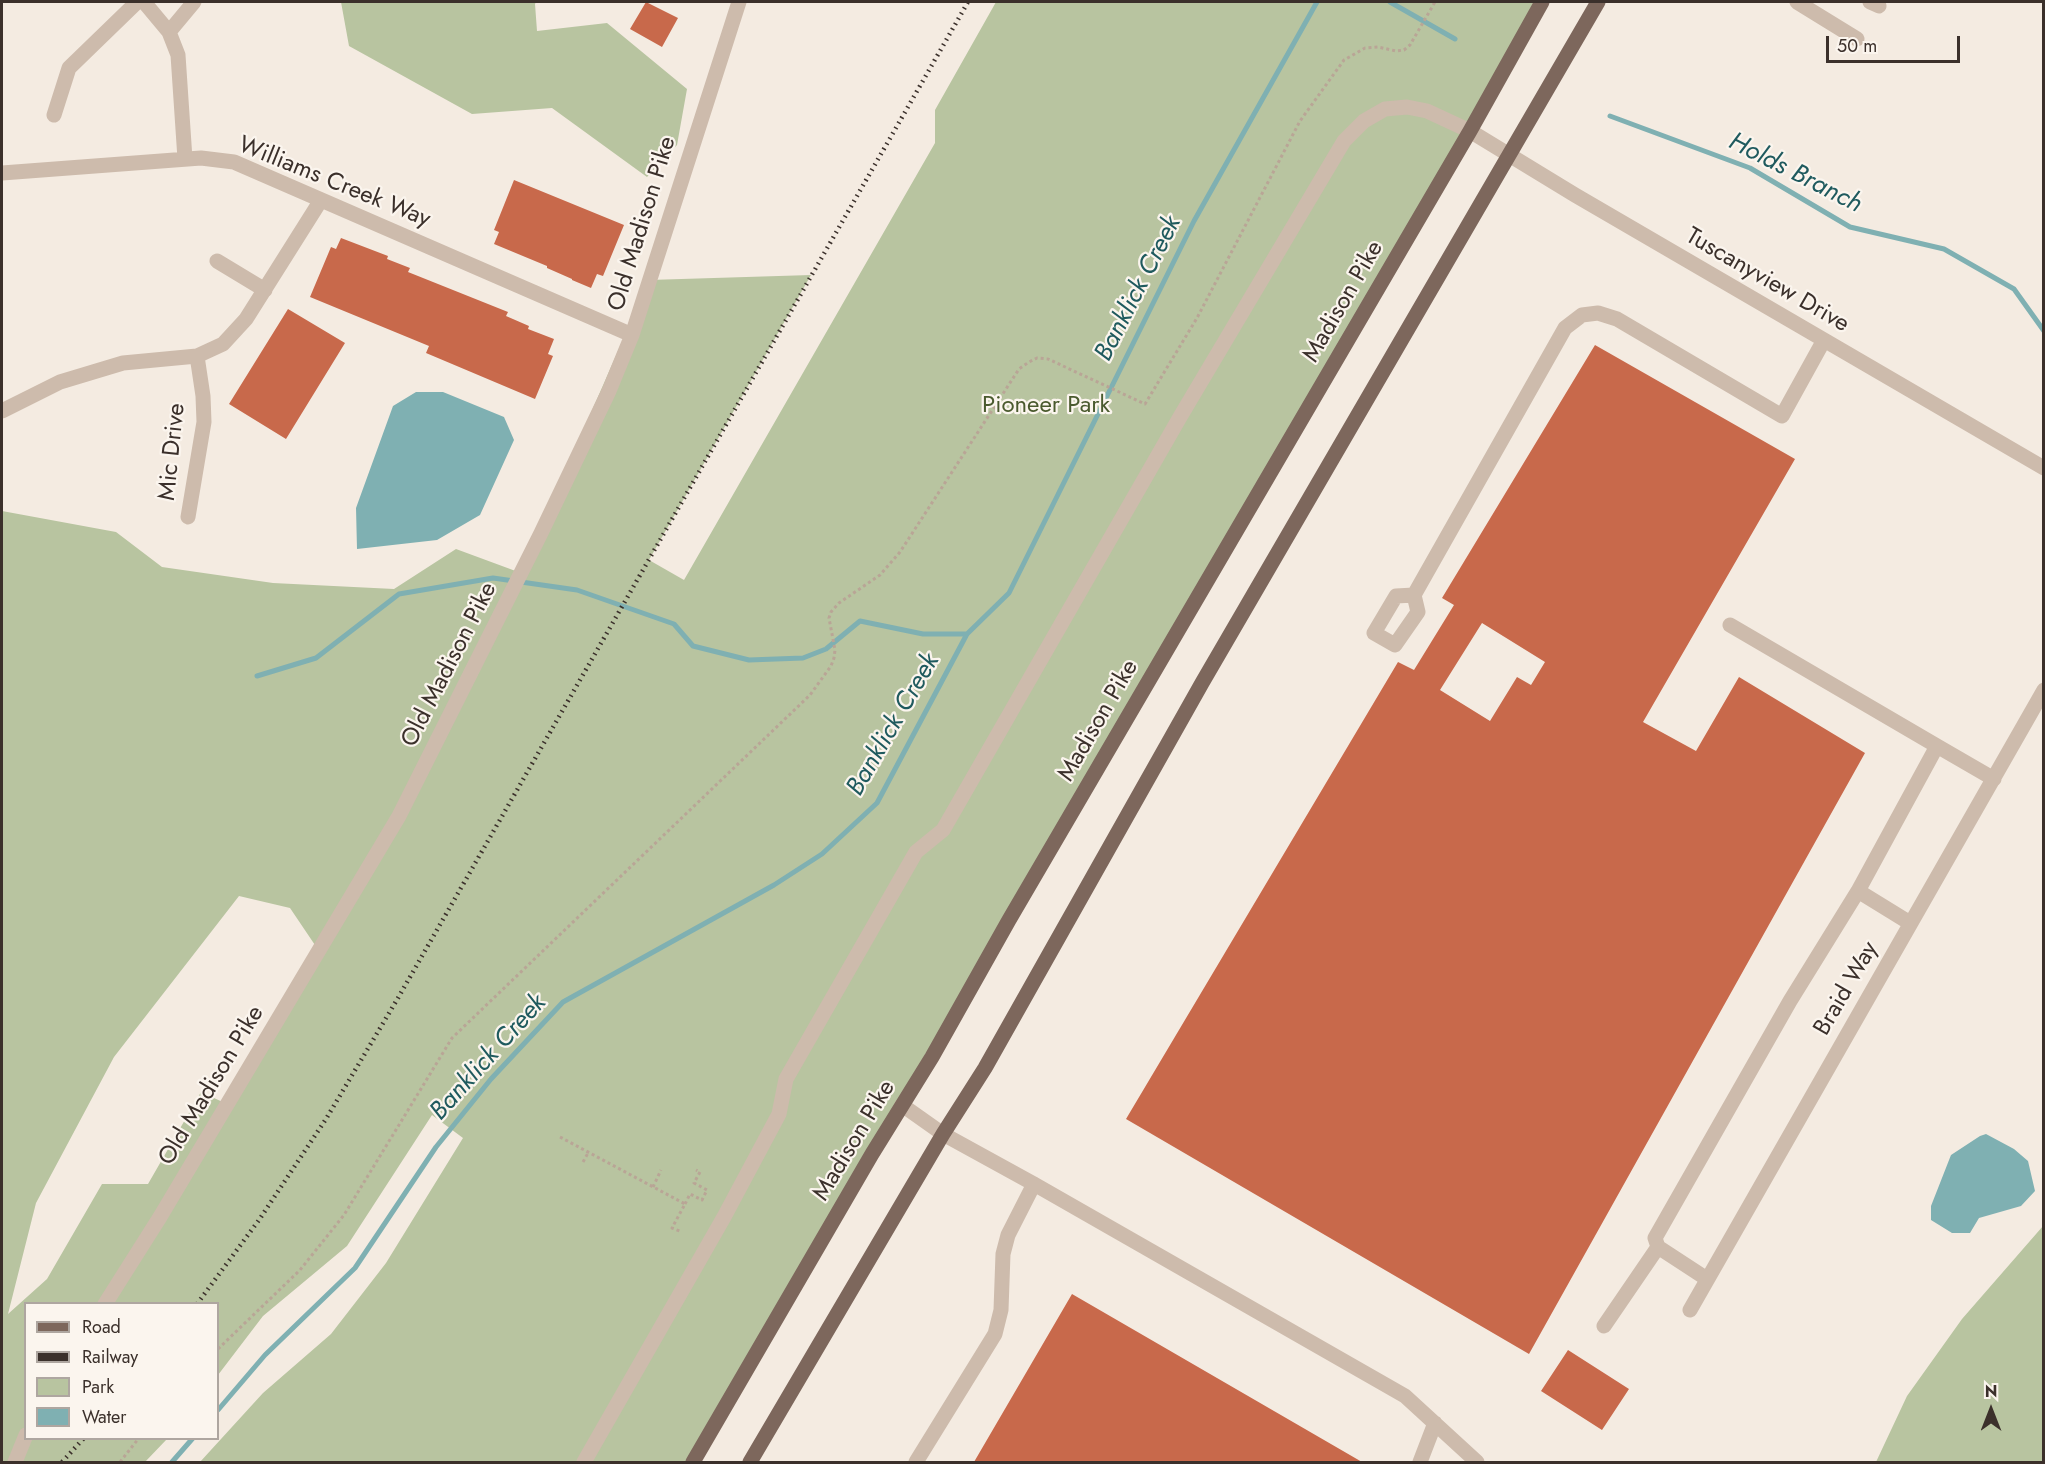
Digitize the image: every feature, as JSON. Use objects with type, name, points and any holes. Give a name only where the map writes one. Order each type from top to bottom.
[{"type":"main road","name":"Madison Pike","points":[[693,1462],[937,1049],[1009,920],[1470,131],[1542,2]]},
{"type":"main road","points":[[750,1462],[943,1134],[985,1068],[1202,683],[1598,2]]},
{"type":"street","points":[[54,115],[69,68],[137,2]]},
{"type":"street","points":[[144,2],[169,32],[178,55],[185,159]]},
{"type":"street","points":[[169,32],[194,2]]},
{"type":"street","name":"Old Madison Pike","points":[[106,1302],[399,816],[541,532],[609,391],[632,335],[739,2]]},
{"type":"street","points":[[1797,2],[1857,39]]},
{"type":"street","name":"Tuscanyview Drive","points":[[584,1462],[724,1217],[779,1114],[786,1078],[910,862],[916,852],[943,830],[1180,417],[1344,141],[1364,121],[1385,109],[1407,107],[1426,111],[1470,131],[2043,468]]},
{"type":"street","name":"Williams Creek Way","points":[[2,172],[201,158],[234,162],[632,335]]},
{"type":"street","points":[[2,411],[60,382],[123,363],[197,357],[223,344],[246,319],[321,200]]},
{"type":"street","points":[[217,261],[265,290]]},
{"type":"street","points":[[1414,595],[1565,328],[1582,315],[1598,313],[1617,319],[1782,416],[1824,340]]},
{"type":"street","name":"Mic Drive","points":[[188,517],[204,422],[197,357]]},
{"type":"street","points":[[1730,625],[1994,779]]},
{"type":"street","name":"Braid Way","points":[[1690,1310],[2043,690]]},
{"type":"street","points":[[1707,1279],[1658,1247],[1655,1238],[1790,1001],[1858,891],[1937,746]]},
{"type":"street","points":[[1858,891],[1910,923]]},
{"type":"street","points":[[902,1105],[943,1134],[1405,1396],[1478,1462]]},
{"type":"street","points":[[916,1462],[995,1334],[1000,1311],[1003,1254],[1008,1235],[1034,1184]]},
{"type":"street","points":[[1604,1326],[1658,1247]]},
{"type":"street","points":[[1420,1462],[1435,1423]]},
{"type":"street","points":[[15,1462],[24,1440]]},
{"type":"path","points":[[219,1348],[300,1270],[344,1215],[452,1038],[810,696],[831,666],[835,650],[829,618],[831,612],[839,603],[880,575],[900,552],[1019,369],[1037,358],[1048,358],[1145,404],[1197,318],[1300,121],[1344,60],[1365,48],[1404,50],[1410,45],[1434,2]]},
{"type":"path","points":[[560,1137],[684,1204]]},
{"type":"path","points":[[583,1162],[588,1153]]},
{"type":"path","points":[[652,1187],[661,1170]]},
{"type":"path","points":[[682,1232],[672,1227],[690,1194],[702,1200],[708,1190],[694,1183],[700,1172],[696,1170]]},
{"type":"path","points":[[120,1462],[137,1440]]},
{"type":"green space","points":[[341,2],[536,2],[537,31],[607,23],[687,89],[677,145],[647,177],[552,108],[472,114],[349,46]]},
{"type":"green space","name":"Pioneer Park","points":[[996,2],[1542,2],[693,1462],[200,1462],[263,1393],[331,1334],[386,1263],[463,1138],[432,1115],[347,1246],[263,1316],[219,1374],[219,1302],[24,1302],[24,1440],[166,1440],[145,1462],[2,1462],[2,511],[116,532],[162,567],[273,583],[394,589],[456,549],[521,573],[649,280],[811,275],[649,560],[684,580],[935,143],[935,110]],"holes":[[[239,896],[290,908],[319,951],[227,1104],[201,1092],[148,1184],[102,1184],[47,1279],[8,1314],[36,1203],[114,1057]]]},
{"type":"green space","points":[[2043,1226],[2043,1462],[1876,1462],[1907,1396],[1962,1319]]},
{"type":"water","points":[[416,392],[443,392],[504,417],[514,440],[480,515],[437,540],[357,549],[356,508],[393,406]]},
{"type":"water","points":[[1986,1134],[2014,1149],[2028,1161],[2035,1191],[2021,1206],[1979,1218],[1970,1233],[1952,1233],[1931,1220],[1931,1206],[1951,1155]]},
{"type":"building","points":[[646,2],[678,18],[662,47],[630,29]]},
{"type":"building","points":[[514,180],[624,225],[603,276],[597,274],[591,288],[547,266],[494,244],[499,232],[494,230]]},
{"type":"building","points":[[341,238],[388,256],[387,259],[410,268],[408,272],[508,312],[506,316],[529,326],[528,329],[554,339],[548,354],[553,356],[535,399],[426,353],[429,346],[310,297],[331,247],[336,249]]},
{"type":"building","points":[[288,309],[345,343],[286,439],[229,404]]},
{"type":"building","points":[[1595,345],[1795,459],[1643,722],[1696,751],[1739,677],[1865,753],[1529,1354],[1126,1119],[1398,662],[1414,670],[1454,605],[1442,598]],"holes":[[[1482,623],[1545,662],[1531,685],[1517,677],[1490,721],[1440,690]]]},
{"type":"building","points":[[1072,1294],[1362,1462],[974,1462]]},
{"type":"building","points":[[1568,1350],[1629,1389],[1602,1430],[1541,1391]]},
{"type":"waterway","name":"Banklick Creek","points":[[219,1409],[265,1355],[355,1268],[436,1147],[491,1079],[563,1002],[774,885],[822,854],[877,803],[967,634],[1009,593],[1194,221],[1317,2]]},
{"type":"waterway","name":"Holds Branch","points":[[1390,2],[1455,39]]},
{"type":"waterway","name":"Holds Branch","points":[[1610,116],[1750,168],[1850,227],[1944,249],[2014,289],[2044,331]]},
{"type":"waterway","points":[[257,676],[316,658],[399,594],[493,578],[577,590],[674,624],[693,646],[749,660],[803,658],[826,649],[860,621],[923,634],[967,634]]},
{"type":"waterway","name":"Banklick Creek","points":[[172,1462],[191,1440]]},
{"type":"railway","points":[[198,1302],[259,1220],[326,1119],[398,998],[968,2]]},
{"type":"railway","points":[[62,1462],[82,1440]]}]
